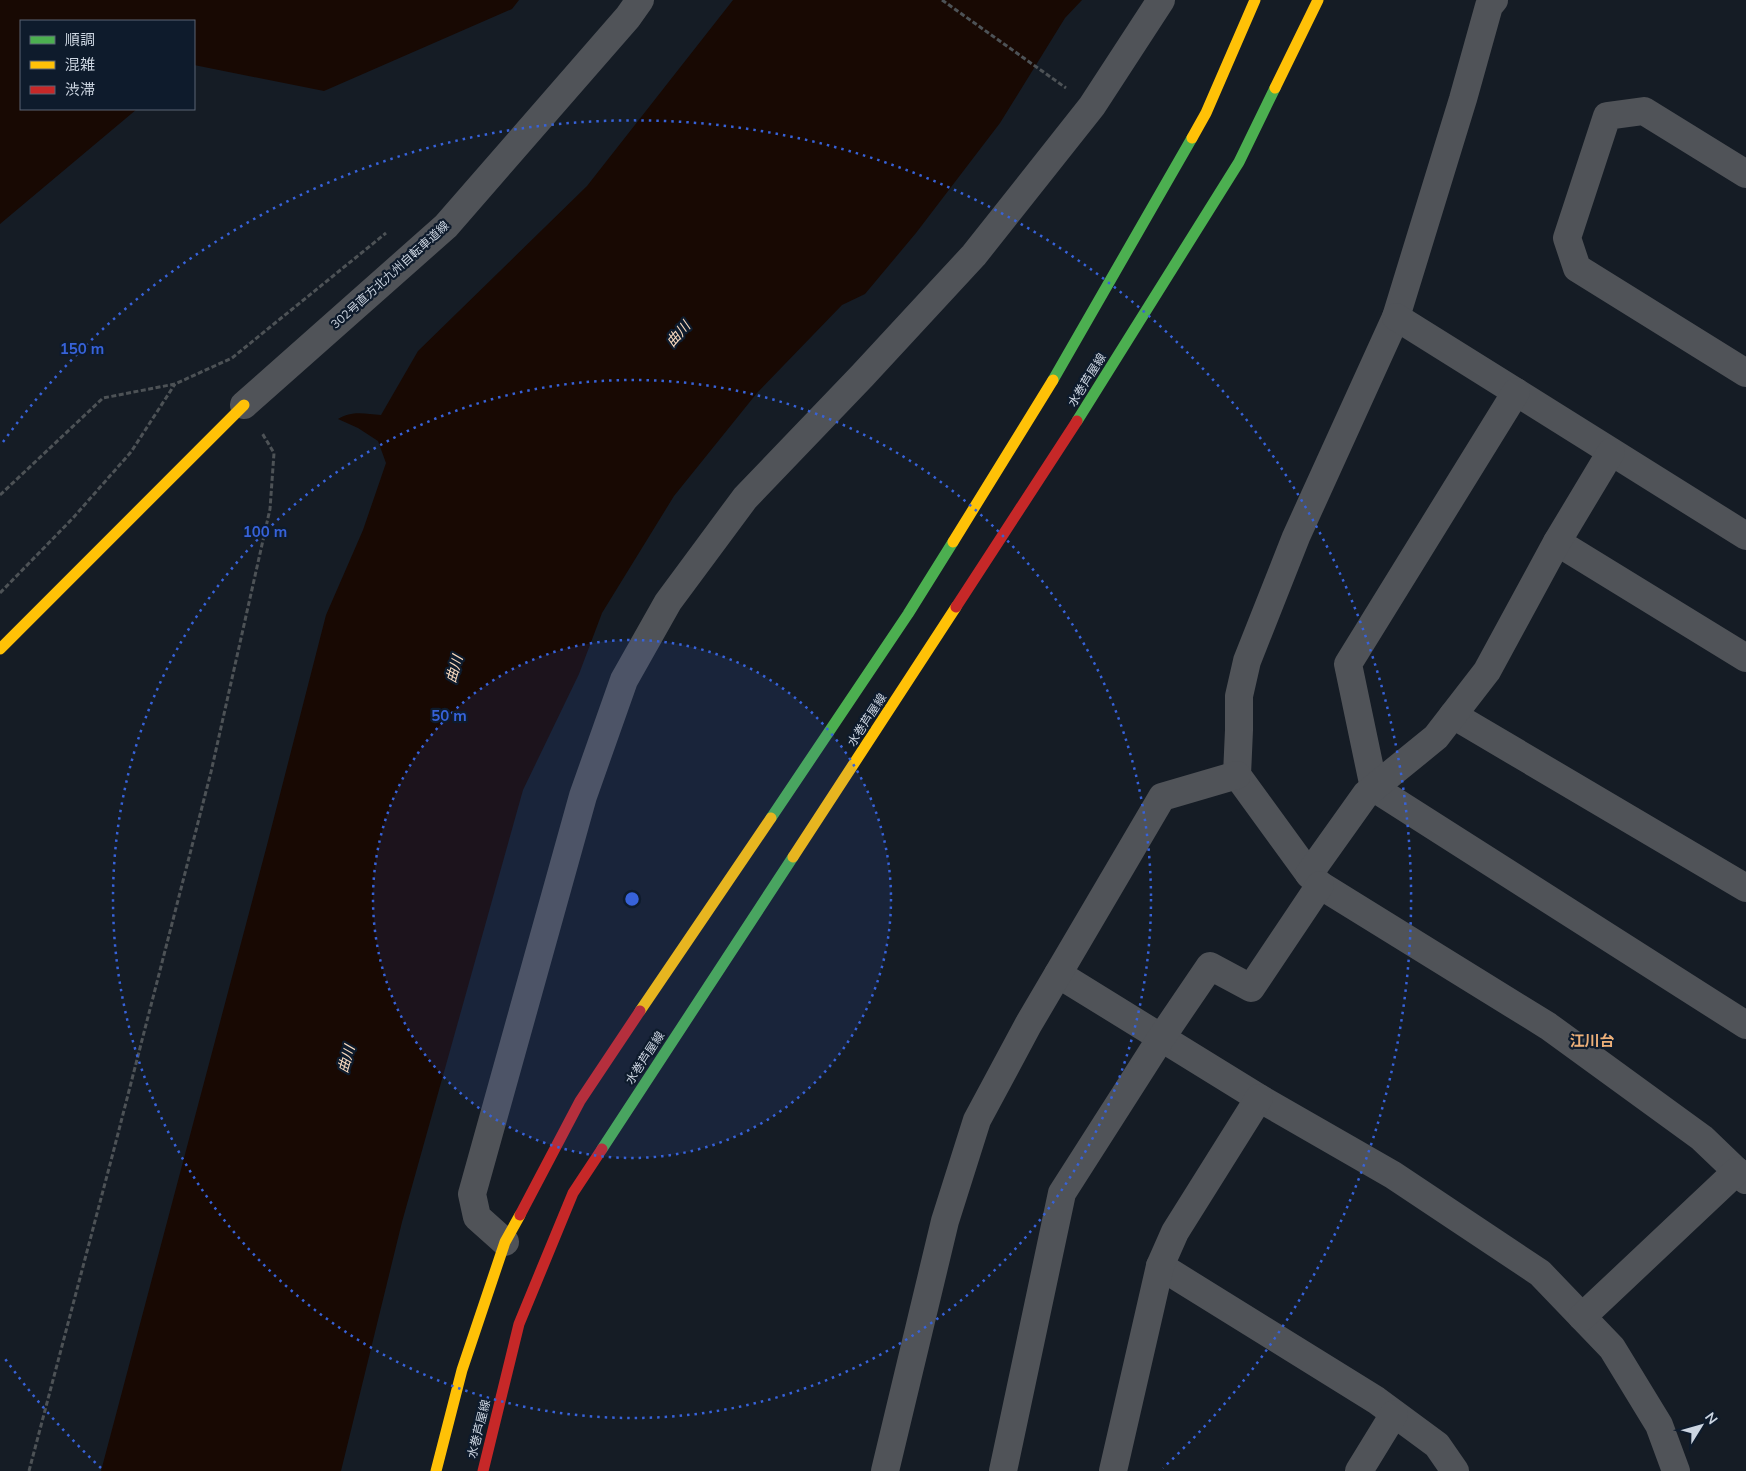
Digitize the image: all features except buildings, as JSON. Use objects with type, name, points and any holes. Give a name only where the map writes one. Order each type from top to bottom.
[{"type":"main road","name":"水巻芦屋線","points":[[436,1471],[462,1370],[505,1242],[580,1101],[908,614],[1051,384],[1206,113],[1255,0]]},
{"type":"main road","name":"水巻芦屋線","points":[[483,1471],[519,1324],[573,1193],[1098,388],[1238,162],[1318,0]]},
{"type":"main road","points":[[0,649],[244,405]]},
{"type":"street","name":"302号直方北九州自転車道線","points":[[244,405],[446,226],[628,17],[640,0]]},
{"type":"street","points":[[505,1242],[477,1218],[472,1194],[583,796],[624,680],[668,602],[745,498],[974,255],[1092,106],[1161,0]]},
{"type":"street","points":[[1494,0],[1489,6],[1396,317],[1296,537],[1247,661],[1239,696],[1237,775],[1314,879],[1548,1026],[1702,1138],[1741,1176],[1582,1317]]},
{"type":"street","points":[[1746,174],[1644,111],[1607,116],[1567,238],[1578,268],[1746,373]]},
{"type":"street","points":[[1396,317],[1746,536]]},
{"type":"street","points":[[1516,392],[1348,664],[1374,788],[1746,1025]]},
{"type":"street","points":[[1003,1471],[1062,1193],[1210,966],[1251,988],[1366,794],[1436,737],[1487,670],[1557,542],[1611,452]]},
{"type":"street","points":[[1557,542],[1746,658]]},
{"type":"street","points":[[1453,715],[1746,888]]},
{"type":"street","points":[[885,1471],[945,1221],[977,1120],[1028,1025],[1162,797],[1237,775]]},
{"type":"street","points":[[1058,974],[1259,1098],[1393,1175],[1540,1272],[1612,1348],[1660,1425],[1676,1471]]},
{"type":"street","points":[[1113,1471],[1160,1266],[1175,1232],[1259,1098]]},
{"type":"street","points":[[1160,1266],[1376,1400],[1437,1445],[1455,1471]]},
{"type":"street","points":[[1359,1471],[1394,1414]]},
{"type":"path","points":[[942,0],[1067,88]]},
{"type":"path","points":[[0,495],[103,398],[175,384],[232,358],[391,230]]},
{"type":"path","points":[[0,593],[73,518],[131,452],[175,384]]},
{"type":"path","points":[[29,1471],[116,1144],[209,781],[270,509],[274,453],[244,405]]},
{"type":"water","points":[[0,0],[519,0],[512,9],[324,91],[195,65],[195,20],[20,20],[20,110],[136,110],[0,224]]},
{"type":"water","name":"曲川","points":[[733,0],[1082,0],[1065,18],[1000,123],[916,233],[865,294],[842,305],[757,393],[674,496],[602,613],[579,674],[523,790],[402,1222],[341,1471],[101,1471],[326,615],[363,530],[386,463],[378,441],[358,428],[338,419],[349,414],[381,415],[418,351],[587,186]]},
{"type":"traffic: fast","points":[[1077,421],[1239,162],[1275,88]]},
{"type":"traffic: fast","points":[[1053,380],[1192,138]]},
{"type":"traffic: fast","points":[[771,818],[908,614],[953,542]]},
{"type":"traffic: fast","points":[[602,1149],[793,857]]},
{"type":"traffic: slow","points":[[1192,138],[1206,113],[1255,0]]},
{"type":"traffic: slow","points":[[1275,88],[1318,0]]},
{"type":"traffic: slow","points":[[953,542],[1053,380]]},
{"type":"traffic: slow","points":[[0,649],[244,405]]},
{"type":"traffic: slow","points":[[793,857],[956,607]]},
{"type":"traffic: slow","points":[[640,1011],[771,818]]},
{"type":"traffic: slow","points":[[436,1471],[462,1370],[505,1242],[520,1215]]},
{"type":"traffic: jam","points":[[956,607],[1077,421]]},
{"type":"traffic: jam","points":[[520,1215],[580,1101],[640,1011]]},
{"type":"traffic: jam","points":[[483,1471],[519,1324],[573,1193],[602,1149]]},
{"type":"district","name":"江川台","points":[[1592,1041]]}]
